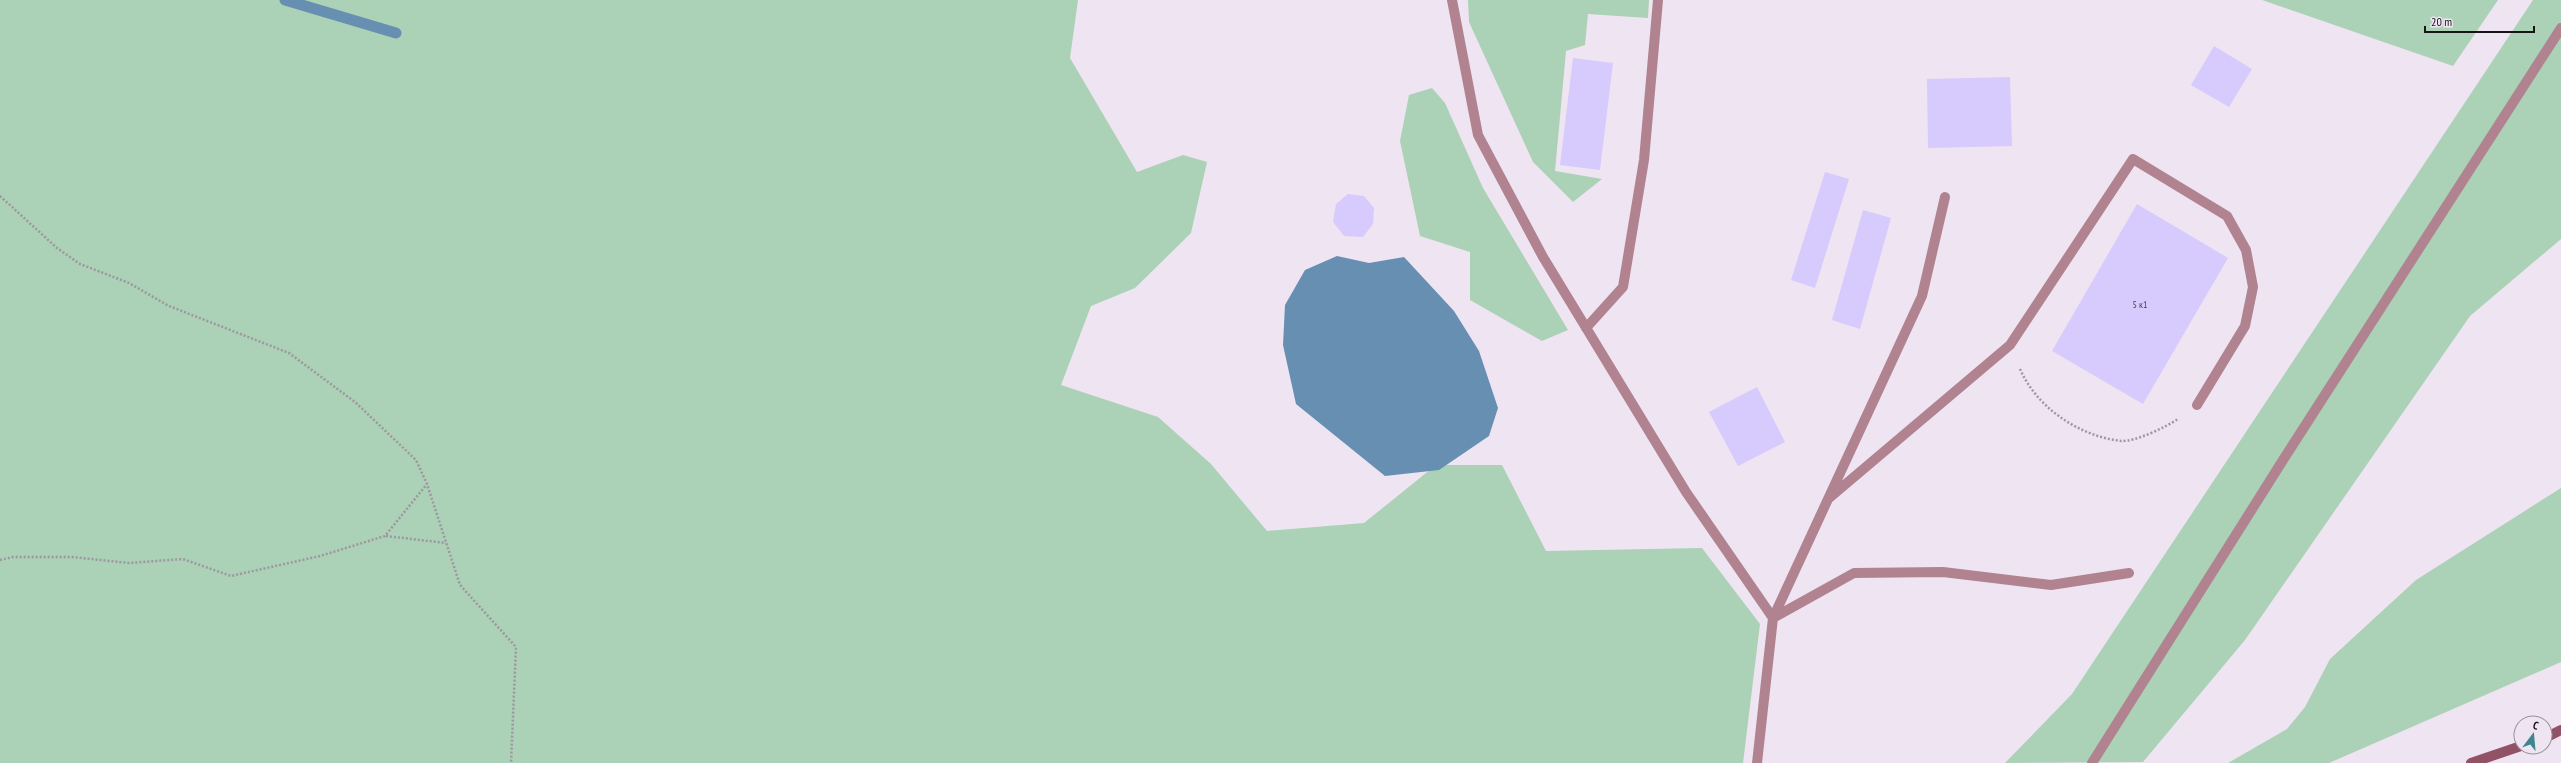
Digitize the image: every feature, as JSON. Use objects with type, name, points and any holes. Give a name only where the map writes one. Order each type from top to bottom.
[{"type":"main road","points":[[2471,763],[2513,749]]},
{"type":"lane","points":[[1452,0],[1478,135],[1543,257],[1686,492],[1773,618]]},
{"type":"lane","points":[[1586,328],[1623,287],[1644,160],[1658,0]]},
{"type":"lane","points":[[2092,763],[2283,460],[2561,28]]},
{"type":"lane","points":[[1828,499],[2010,345],[2134,158],[2227,216],[2246,250],[2253,287],[2245,326],[2197,405]]},
{"type":"lane","points":[[1756,763],[1773,618],[1922,296],[1945,197]]},
{"type":"lane","points":[[1773,618],[1854,573],[1943,572],[2051,585],[2130,573]]},
{"type":"path","points":[[0,196],[57,248],[80,264],[129,283],[169,306],[289,353],[354,402],[416,460],[427,484],[460,585],[516,647],[511,763]]},
{"type":"path","points":[[2010,345],[2027,385],[2051,411],[2083,430],[2123,441],[2162,430],[2197,405]]},
{"type":"path","points":[[385,536],[427,484]]},
{"type":"path","points":[[0,560],[13,557],[72,557],[129,563],[183,559],[231,576],[320,556],[385,536],[446,543]]},
{"type":"green space","points":[[0,0],[1078,0],[1070,58],[1137,172],[1183,155],[1207,162],[1191,233],[1135,288],[1091,306],[1061,385],[1158,417],[1211,464],[1267,531],[1364,523],[1436,465],[1502,465],[1546,551],[1702,548],[1760,624],[1743,763],[0,763]]},
{"type":"green space","points":[[1468,0],[1649,0],[1648,18],[1588,14],[1585,45],[1566,51],[1555,171],[1602,179],[1573,202],[1533,162],[1469,22]]},
{"type":"green space","points":[[2262,0],[2498,0],[2453,66]]},
{"type":"green space","points":[[2533,0],[2561,0],[2561,239],[2470,316],[2245,640],[2143,762],[2005,763],[2072,694]]},
{"type":"green space","points":[[1432,88],[1445,103],[1483,188],[1568,330],[1542,341],[1470,300],[1470,252],[1420,236],[1400,141],[1409,95]]},
{"type":"green space","points":[[2561,488],[2561,662],[2329,763],[2228,763],[2287,729],[2305,707],[2330,659],[2416,580]]},
{"type":"water","points":[[1337,256],[1369,263],[1404,257],[1454,311],[1479,351],[1498,408],[1489,436],[1439,470],[1385,476],[1296,404],[1283,345],[1285,305],[1305,270]]},
{"type":"building","points":[[2214,46],[2252,69],[2229,107],[2191,85]]},
{"type":"building","points":[[1573,58],[1613,63],[1600,170],[1560,165]]},
{"type":"building","points":[[2010,77],[2012,146],[1928,148],[1927,79]]},
{"type":"building","points":[[1825,172],[1849,179],[1815,288],[1791,280]]},
{"type":"building","points":[[1348,194],[1364,196],[1374,208],[1373,224],[1363,237],[1344,236],[1333,222],[1336,204]]},
{"type":"building","points":[[2137,204],[2228,258],[2143,404],[2052,351]]},
{"type":"building","points":[[1863,210],[1891,218],[1860,329],[1832,320]]},
{"type":"building","points":[[1757,387],[1785,442],[1738,466],[1709,412]]},
{"type":"waterway","points":[[285,0],[396,33]]}]
